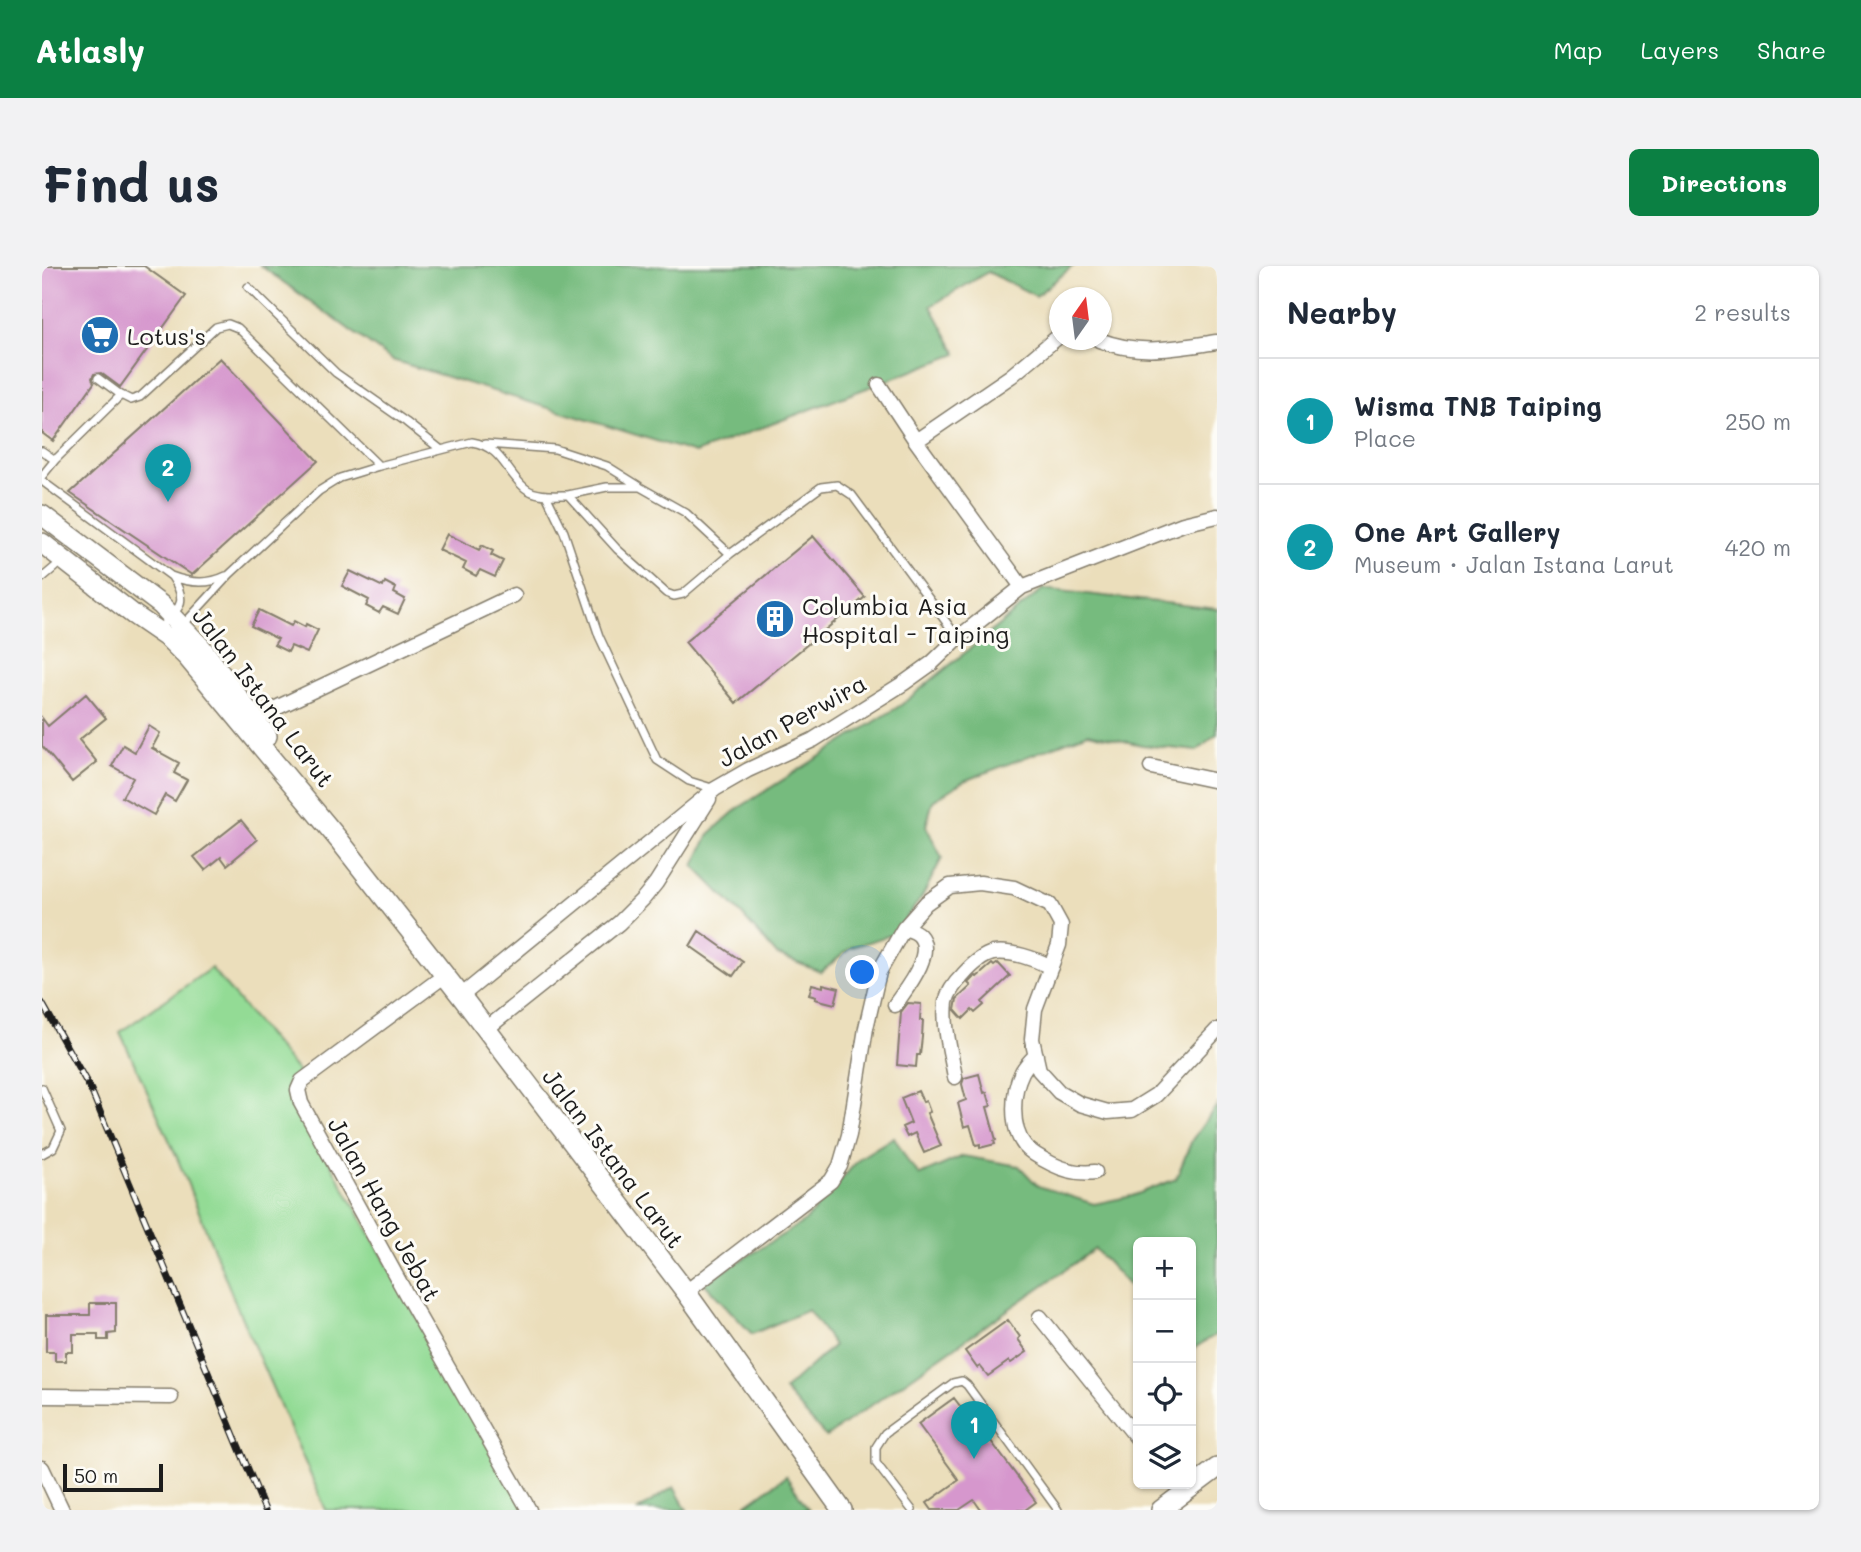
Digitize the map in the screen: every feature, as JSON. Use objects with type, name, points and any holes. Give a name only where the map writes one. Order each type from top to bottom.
[{"type":"main road","name":"Jalan Istana Larut","points":[[42,515],[161,605],[170,628],[187,657],[339,840],[461,996],[687,1292],[842,1510]]},
{"type":"main road","name":"Jalan Istana Larut","points":[[42,543],[134,615]]},
{"type":"main road","name":"Jalan Istana Larut","points":[[46,568],[106,603],[170,628],[201,647],[255,718],[339,840]]},
{"type":"main road","points":[[1196,1480],[1217,1468]]},
{"type":"main road","points":[[1161,1510],[1179,1489]]},
{"type":"street","points":[[1112,344],[1145,351],[1217,341]]},
{"type":"street","points":[[916,441],[1011,376],[1049,344]]},
{"type":"street","points":[[879,385],[1021,587]]},
{"type":"street","name":"Jalan Perwira","points":[[461,996],[715,789],[748,770],[813,740],[904,683],[932,663],[958,638],[1021,587],[1171,528],[1217,516]]},
{"type":"street","points":[[255,718],[514,595]]},
{"type":"street","points":[[1151,767],[1217,781]]},
{"type":"street","name":"Jalan Perwira","points":[[485,1030],[619,923],[643,899],[656,883],[715,789]]},
{"type":"street","points":[[687,1292],[831,1181],[840,1166],[849,1135],[866,1027],[879,972],[904,928],[926,903],[950,887],[980,883],[1014,888],[1050,905],[1061,925],[1059,945],[1035,1009],[1032,1039],[1039,1070],[1059,1092],[1080,1104],[1108,1112],[1132,1110],[1156,1095],[1217,1030]]},
{"type":"street","points":[[895,1005],[920,966],[923,954],[923,942],[918,933],[904,928]]},
{"type":"street","points":[[955,1077],[945,1021],[947,998],[958,980],[974,963],[993,953],[1016,954],[1051,967]]},
{"type":"street","name":"Jalan Hang Jebat","points":[[444,976],[302,1081],[298,1090],[307,1115],[529,1510]]},
{"type":"street","points":[[1036,1055],[1023,1071],[1017,1085],[1014,1108],[1015,1125],[1025,1146],[1043,1160],[1063,1170],[1094,1172]]},
{"type":"street","points":[[1040,1317],[1133,1433]]},
{"type":"street","points":[[42,1396],[171,1397]]},
{"type":"street","points":[[42,1468],[62,1510]]},
{"type":"lane","points":[[248,287],[336,373],[440,449]]},
{"type":"lane","points":[[98,378],[131,400],[140,397],[216,327],[228,324],[238,328],[379,466]]},
{"type":"lane","points":[[121,395],[55,460],[42,478],[171,576],[196,582],[218,580],[230,575]]},
{"type":"lane","points":[[170,628],[319,491],[340,478],[472,442],[555,449],[607,466],[686,513],[730,554]]},
{"type":"lane","points":[[485,444],[498,455],[526,490],[546,495],[568,495],[607,487],[640,487]]},
{"type":"lane","points":[[42,451],[55,460]]},
{"type":"lane","points":[[568,495],[617,549],[666,593],[674,596],[682,594],[730,554],[821,487],[837,485],[852,495],[958,638]]},
{"type":"lane","points":[[546,495],[564,533],[599,636],[657,760],[689,781],[715,789]]},
{"type":"lane","points":[[170,628],[181,603],[181,592],[171,576]]},
{"type":"lane","points":[[42,1088],[61,1131],[53,1148],[42,1154]]},
{"type":"lane","points":[[912,1510],[876,1463],[876,1447],[885,1433],[953,1383],[962,1381],[1058,1510]]},
{"type":"green space","points":[[261,266],[1073,266],[1036,296],[988,272],[931,306],[957,354],[695,453],[392,360]]},
{"type":"green space","points":[[1043,589],[1217,609],[1217,734],[1197,751],[1142,745],[1088,733],[964,781],[933,801],[926,826],[942,858],[922,897],[894,934],[852,947],[821,972],[777,955],[694,866],[709,834],[737,809],[901,705]]},
{"type":"green space","points":[[211,968],[300,1074],[293,1081],[294,1099],[526,1510],[326,1510],[240,1314],[176,1155],[120,1032]]},
{"type":"green space","points":[[1217,1105],[1217,1334],[1196,1347],[1196,1237],[1133,1237],[1133,1290],[1095,1249],[826,1437],[784,1390],[834,1345],[808,1310],[752,1334],[704,1283],[805,1221],[860,1158],[894,1137],[909,1163],[920,1175],[963,1156],[1019,1166],[1038,1186],[1094,1204],[1132,1196],[1176,1179],[1192,1140]]},
{"type":"green space","points":[[786,1476],[809,1510],[739,1510]]},
{"type":"green space","points":[[674,1487],[687,1510],[638,1510]]},
{"type":"building","name":"Lotus's","points":[[42,266],[144,266],[186,296],[120,387],[101,373],[94,374],[94,383],[53,441],[42,433]]},
{"type":"building","points":[[220,358],[318,461],[192,575],[70,493]]},
{"type":"building","points":[[447,534],[479,550],[482,545],[493,551],[491,555],[503,561],[495,577],[480,570],[476,576],[463,569],[466,563],[439,550]]},
{"type":"building","name":"Columbia Asia Hospital - Taiping","points":[[813,536],[865,597],[736,703],[685,642]]},
{"type":"building","points":[[350,571],[383,587],[385,582],[396,588],[394,593],[405,599],[398,614],[383,607],[379,613],[366,606],[369,600],[342,586]]},
{"type":"building","points":[[259,610],[291,626],[294,621],[318,630],[307,653],[291,646],[288,652],[274,645],[278,639],[251,626]]},
{"type":"building","points":[[86,694],[106,718],[79,740],[97,762],[72,782],[42,746],[42,718],[48,726]]},
{"type":"building","points":[[149,726],[160,733],[152,748],[179,763],[174,773],[187,780],[175,801],[165,795],[154,815],[122,797],[133,778],[112,766],[123,745],[135,752]]},
{"type":"building","points":[[241,820],[257,840],[227,865],[221,857],[205,870],[194,857]]},
{"type":"building","points":[[699,931],[743,962],[733,976],[690,946]]},
{"type":"building","points":[[998,963],[1010,976],[982,1002],[984,1005],[975,1013],[972,1010],[963,1019],[955,1010],[957,999],[971,986],[968,983],[975,976]]},
{"type":"building","points":[[812,984],[839,988],[835,1004],[809,995]]},
{"type":"building","points":[[908,1003],[921,1004],[920,1020],[923,1020],[920,1055],[917,1055],[916,1067],[897,1065],[901,1012]]},
{"type":"building","points":[[979,1074],[991,1106],[987,1107],[996,1140],[995,1144],[980,1148],[980,1144],[976,1145],[970,1125],[964,1127],[958,1103],[966,1100],[962,1084],[964,1078]]},
{"type":"building","points":[[918,1091],[923,1102],[926,1101],[930,1112],[927,1113],[941,1146],[924,1153],[915,1133],[907,1137],[902,1127],[911,1123],[901,1098]]},
{"type":"building","points":[[90,1303],[116,1303],[116,1333],[108,1334],[108,1340],[98,1340],[98,1334],[73,1334],[73,1352],[66,1352],[66,1361],[55,1361],[55,1352],[46,1352],[46,1315],[90,1315]]},
{"type":"building","points":[[1008,1320],[1027,1352],[988,1376],[980,1366],[977,1368],[965,1351]]},
{"type":"building","points":[[954,1398],[985,1439],[988,1437],[1036,1502],[1025,1510],[981,1510],[974,1500],[959,1510],[932,1510],[927,1503],[959,1480],[918,1424]]},
{"type":"railway","points":[[42,1003],[91,1090],[265,1510]]},
{"type":"place","name":"Lotus's","points":[[100,335]]},
{"type":"place","name":"One Art Gallery","points":[[168,502]]},
{"type":"place","name":"Columbia Asia Hospital - Taiping","points":[[775,619]]},
{"type":"place","name":"Wisma TNB Taiping","points":[[974,1459]]}]
